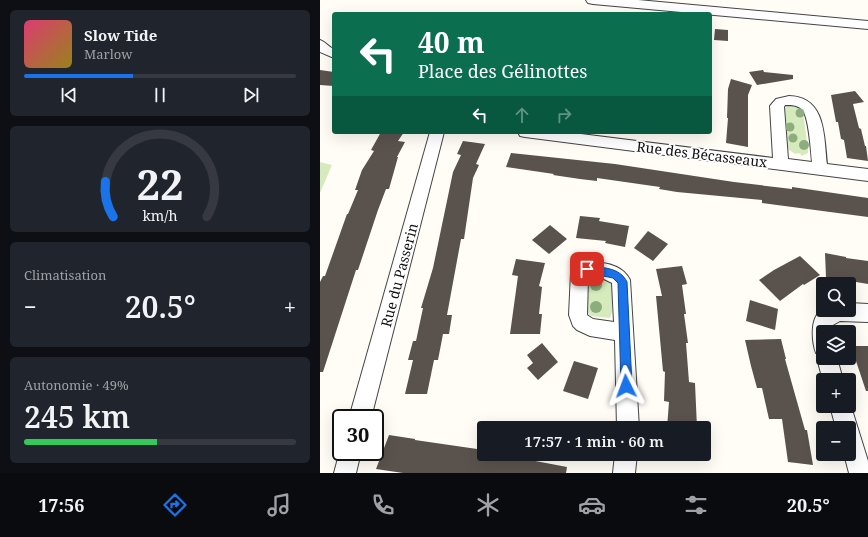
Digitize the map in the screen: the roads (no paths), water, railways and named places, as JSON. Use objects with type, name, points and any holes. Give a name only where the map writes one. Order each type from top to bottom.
[{"type":"street","points":[[593,0],[868,25]]},
{"type":"street","points":[[320,44],[325,50],[332,53]]},
{"type":"street","name":"Rue des Bécasseaux","points":[[782,164],[777,106],[781,102],[790,101],[803,104],[811,112],[820,169]]},
{"type":"street","name":"Rue du Passerin","points":[[362,409],[436,134]]},
{"type":"street","name":"Rue des Bécasseaux","points":[[556,134],[623,138],[782,164],[868,175]]},
{"type":"street","points":[[824,325],[829,316],[842,310],[868,312]]},
{"type":"street","points":[[624,332],[628,421]]},
{"type":"street","points":[[856,458],[860,473]]},
{"type":"street","points":[[345,473],[348,461]]},
{"type":"street","points":[[624,473],[625,461]]}]
